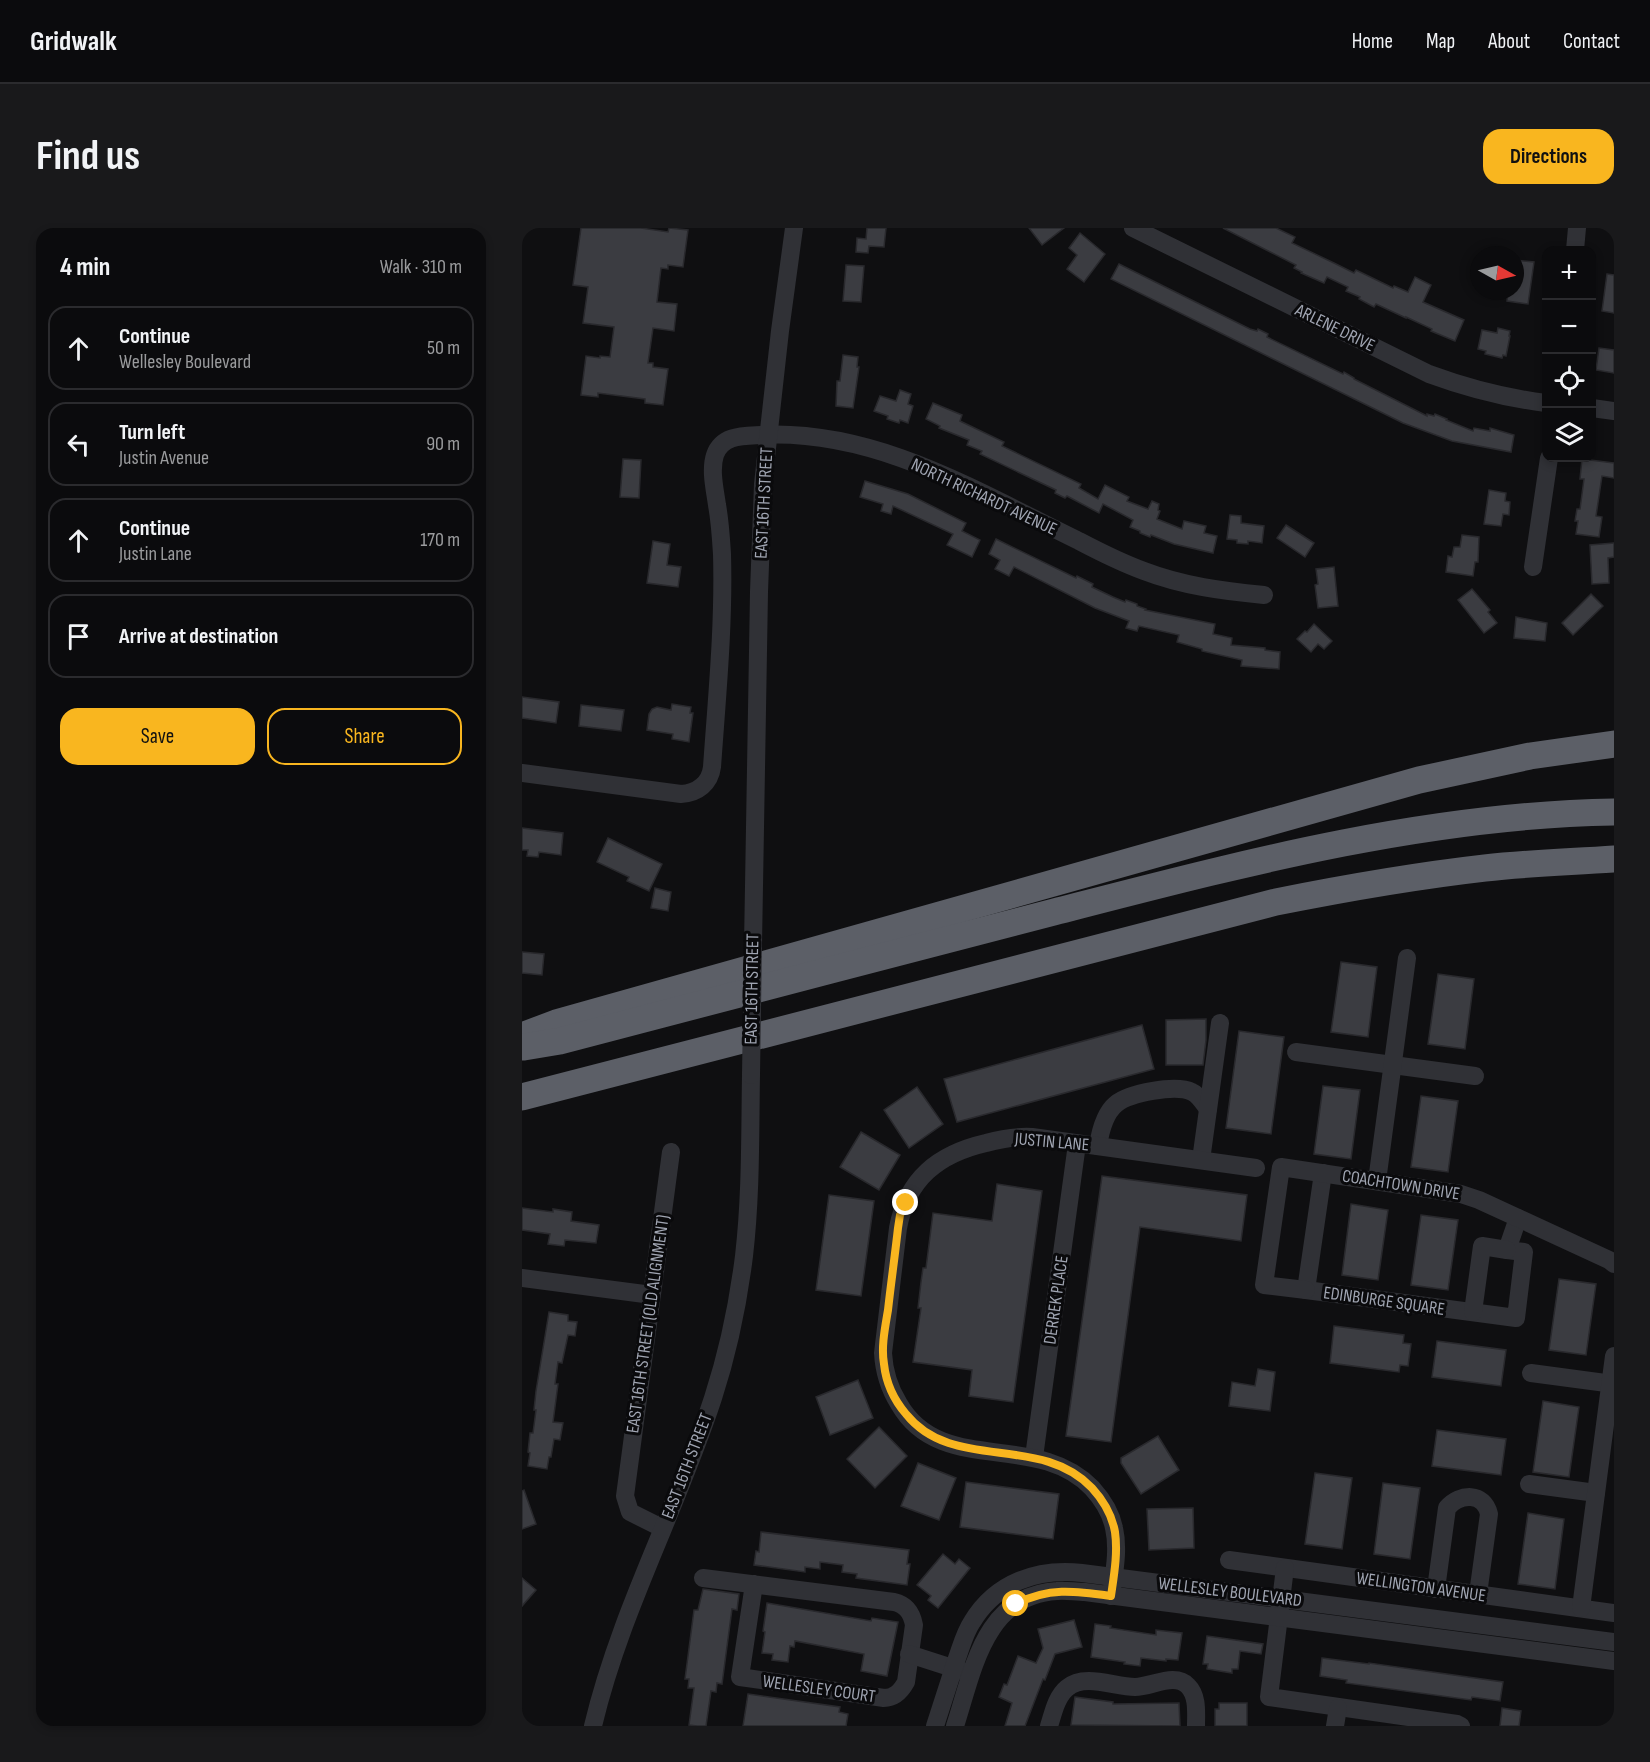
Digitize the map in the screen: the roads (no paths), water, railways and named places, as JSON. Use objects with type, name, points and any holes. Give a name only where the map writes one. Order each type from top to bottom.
[{"type":"highway","points":[[522,1036],[556,1023],[1419,780],[1530,756],[1614,744]]},
{"type":"highway","points":[[522,1048],[560,1041],[1267,858],[1363,839],[1453,825],[1614,812]]},
{"type":"highway","points":[[522,1097],[1276,902],[1337,889],[1414,877],[1488,868],[1614,859]]},
{"type":"highway","points":[[1570,862],[1614,865]]},
{"type":"street","name":"EAST 16TH STREET","points":[[593,1726],[614,1653],[704,1424],[721,1370],[732,1324],[744,1255],[751,1074],[759,592],[763,484],[794,228]]},
{"type":"street","name":"ARLENE DRIVE","points":[[1133,228],[1428,374],[1493,394],[1542,402]]},
{"type":"street","points":[[1575,246],[1577,228]]},
{"type":"street","points":[[1596,409],[1614,411]]},
{"type":"street","name":"NORTH RICHARDT AVENUE","points":[[522,773],[681,794],[696,791],[704,786],[710,777],[722,600],[721,542],[713,465],[718,448],[735,437],[768,435],[833,440],[889,454],[951,478],[1144,571],[1190,585],[1264,595]]},
{"type":"street","points":[[1533,567],[1547,462]]},
{"type":"street","points":[[1377,1181],[1407,958]]},
{"type":"street","points":[[1201,1160],[1220,1023]]},
{"type":"street","points":[[1296,1052],[1475,1076]]},
{"type":"street","points":[[1098,1146],[1107,1117],[1115,1104],[1128,1097],[1164,1089],[1180,1089],[1192,1092],[1208,1109]]},
{"type":"street","name":"JUSTIN LANE","points":[[1111,1596],[1116,1550],[1112,1520],[1102,1501],[1087,1484],[1073,1472],[1034,1457],[962,1448],[943,1442],[925,1432],[909,1419],[894,1398],[885,1372],[883,1353],[898,1228],[903,1209],[925,1173],[947,1156],[970,1147],[1017,1137],[1032,1137],[1256,1168]]},
{"type":"street","name":"DERREK PLACE","points":[[1034,1457],[1077,1144]]},
{"type":"street","name":"EAST 16TH STREET (OLD ALIGNMENT)","points":[[662,1528],[630,1512],[625,1496],[671,1152]]},
{"type":"street","name":"COACHTOWN DRIVE","points":[[1306,1290],[1264,1285],[1281,1167],[1461,1194],[1479,1200],[1614,1264]]},
{"type":"street","name":"EDINBURGE SQUARE","points":[[1323,1173],[1306,1290],[1516,1318],[1524,1252],[1507,1250]]},
{"type":"street","points":[[1473,1312],[1482,1246],[1507,1250],[1518,1218]]},
{"type":"street","points":[[522,1278],[651,1295]]},
{"type":"street","points":[[1581,1608],[1614,1356]]},
{"type":"street","points":[[1531,1373],[1612,1384]]},
{"type":"street","points":[[1529,1484],[1596,1493]]},
{"type":"street","points":[[1436,1588],[1447,1508],[1452,1502],[1466,1497],[1482,1501],[1487,1506],[1488,1514],[1478,1594]]},
{"type":"street","name":"WELLINGTON AVENUE","points":[[1229,1560],[1614,1613]]},
{"type":"street","points":[[1284,1568],[1269,1697],[1336,1717],[1461,1726]]},
{"type":"street","name":"WELLESLEY BOULEVARD","points":[[935,1726],[966,1632],[977,1615],[991,1600],[1016,1582],[1033,1575],[1061,1571],[1614,1642]]},
{"type":"street","points":[[703,1578],[899,1603],[908,1609],[913,1618],[909,1654],[972,1674]]},
{"type":"street","name":"WELLESLEY COURT","points":[[754,1584],[740,1677],[889,1698],[898,1694],[906,1682],[909,1654]]},
{"type":"street","name":"WELLESLEY BOULEVARD","points":[[955,1726],[987,1635],[998,1619],[1016,1604],[1035,1595],[1056,1591],[1111,1596],[1614,1661]]},
{"type":"street","points":[[1049,1726],[1057,1702],[1069,1687],[1084,1681],[1137,1687],[1177,1680],[1186,1683],[1192,1691],[1195,1700],[1196,1726]]}]
